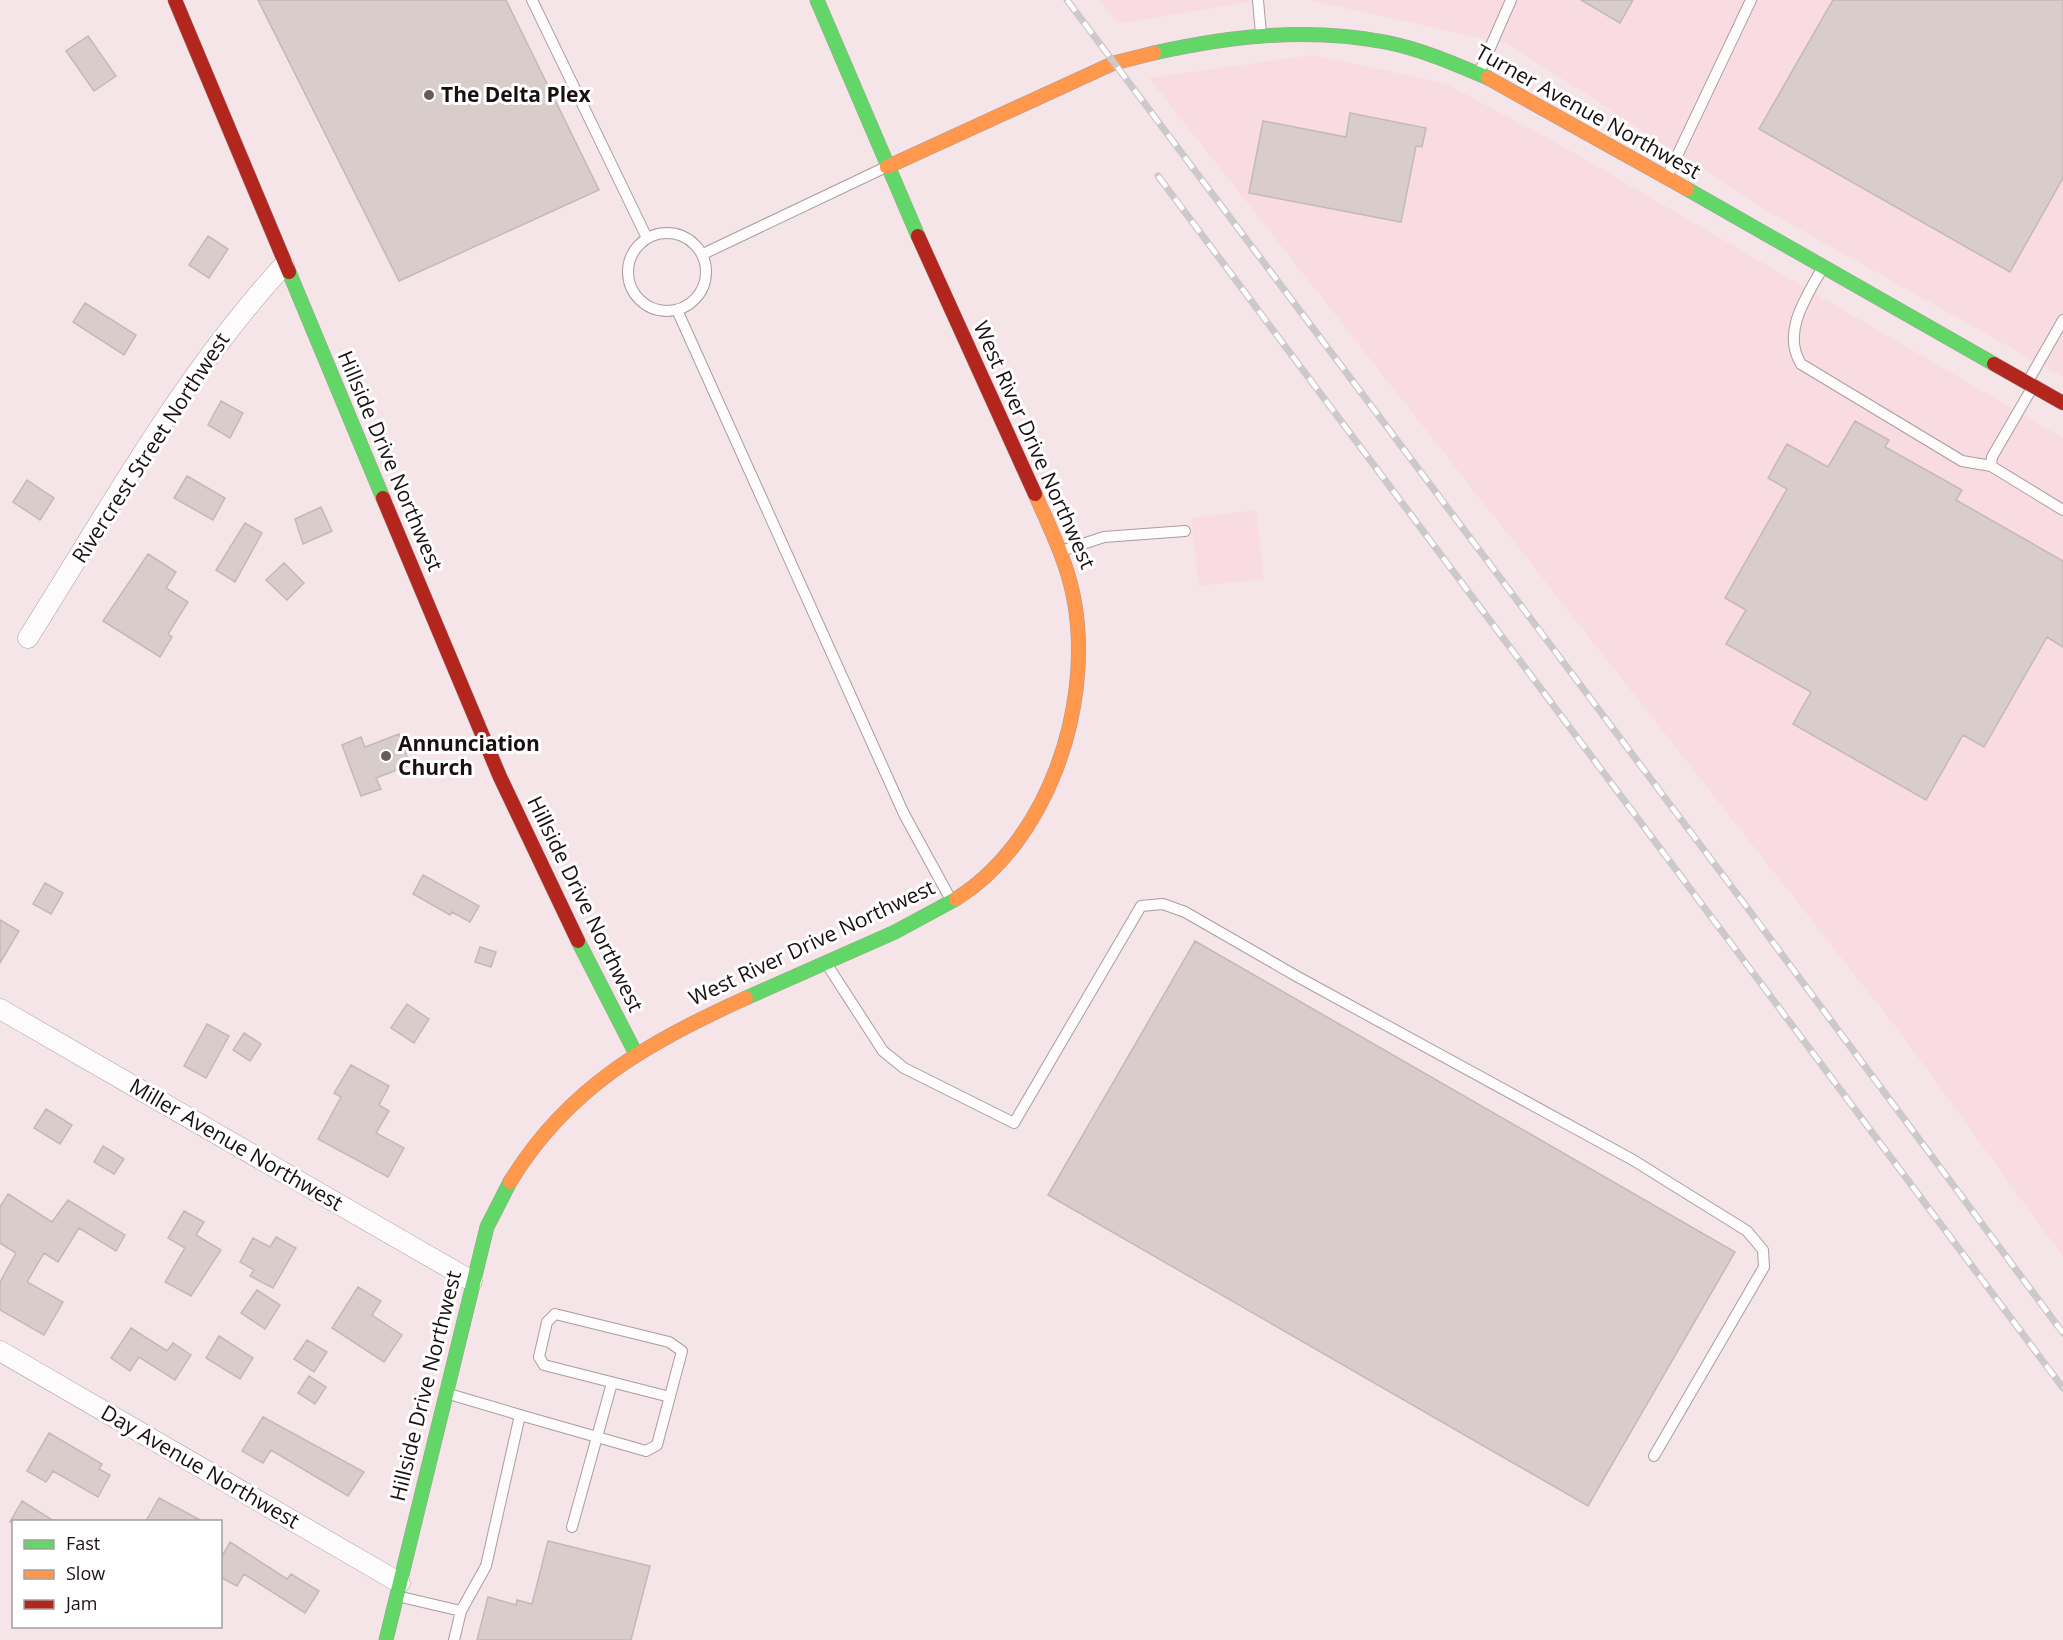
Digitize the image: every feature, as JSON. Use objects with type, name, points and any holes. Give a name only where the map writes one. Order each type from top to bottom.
[{"type":"street","name":"Hillside Drive Northwest","points":[[175,0],[500,777],[548,882],[636,1054],[566,1107],[525,1153],[509,1179],[487,1227],[472,1281],[387,1640]]},
{"type":"street","name":"West River Drive Northwest","points":[[636,1054],[695,1021],[930,915],[980,882],[1005,857],[1048,792],[1062,758],[1075,690],[1080,627],[1071,578],[887,167],[817,0]]},
{"type":"street","name":"Turner Avenue Northwest","points":[[887,167],[1114,63],[1211,40],[1261,34],[1329,36],[1385,42],[1479,73],[2063,403]]},
{"type":"street","name":"Rivercrest Street Northwest","points":[[28,639],[184,390],[249,302],[284,265]]},
{"type":"street","name":"Miller Avenue Northwest","points":[[0,1009],[472,1281]]},
{"type":"street","name":"Day Avenue Northwest","points":[[0,1351],[398,1590]]},
{"type":"lane","points":[[532,0],[647,238]]},
{"type":"lane","points":[[1258,0],[1261,34]]},
{"type":"lane","points":[[1479,73],[1511,0]]},
{"type":"lane","points":[[1667,178],[1751,0]]},
{"type":"lane","points":[[702,254],[887,167]]},
{"type":"lane","points":[[657,233],[678,233],[688,238],[702,254],[706,264],[704,287],[688,305],[677,310],[654,309],[643,304],[630,286],[627,275],[632,254],[647,238],[657,233]]},
{"type":"lane","points":[[1823,267],[1798,315],[1793,337],[1794,353],[1801,364],[1962,460],[1991,466],[2063,510]]},
{"type":"lane","points":[[677,310],[904,814],[951,901]]},
{"type":"lane","points":[[1991,466],[1992,457],[2063,320]]},
{"type":"lane","points":[[1060,552],[1104,537],[1185,531]]},
{"type":"lane","points":[[826,963],[884,1051],[904,1068],[1014,1123],[1141,906],[1163,904],[1185,912],[1298,977],[1633,1160],[1747,1231],[1763,1250],[1764,1267],[1654,1456]]},
{"type":"lane","points":[[445,1393],[646,1451],[657,1445],[670,1397],[682,1351],[669,1342],[555,1314],[547,1322],[539,1357],[544,1365],[670,1397]]},
{"type":"lane","points":[[572,1527],[612,1383]]},
{"type":"lane","points":[[454,1640],[461,1611],[486,1566],[520,1415]]},
{"type":"lane","points":[[398,1590],[461,1611]]},
{"type":"shaded area","points":[[1100,0],[1262,0],[1118,24]]},
{"type":"shaded area","points":[[1309,0],[2063,0],[2063,377],[1769,212],[1508,44]]},
{"type":"shaded area","points":[[1313,55],[1444,83],[1555,142],[2063,438],[2063,1257],[1902,1035],[1149,78]]},
{"type":"shaded area","points":[[1256,510],[1264,579],[1199,586],[1191,518]]},
{"type":"building","name":"The Delta Plex","points":[[258,0],[506,0],[599,190],[399,281]]},
{"type":"building","points":[[1581,0],[1633,0],[1620,23]]},
{"type":"building","points":[[1833,0],[2063,0],[2063,178],[2010,272],[1759,129]]},
{"type":"building","points":[[88,36],[116,76],[94,91],[66,51]]},
{"type":"building","points":[[1350,113],[1426,128],[1422,147],[1416,146],[1401,222],[1249,193],[1263,121],[1346,137]]},
{"type":"building","points":[[208,236],[228,249],[209,278],[189,265]]},
{"type":"building","points":[[85,303],[136,335],[124,355],[73,322]]},
{"type":"building","points":[[221,401],[243,413],[230,438],[208,425]]},
{"type":"building","points":[[1855,421],[1889,440],[1885,447],[1962,490],[1956,500],[2063,561],[2063,647],[2047,637],[1984,747],[1963,735],[1926,800],[1793,724],[1811,692],[1726,644],[1746,610],[1725,598],[1787,489],[1768,478],[1787,444],[1828,467]]},
{"type":"building","points":[[187,476],[225,498],[213,520],[174,498]]},
{"type":"building","points":[[27,480],[54,498],[40,520],[13,502]]},
{"type":"building","points":[[321,507],[332,531],[303,544],[295,519]]},
{"type":"building","points":[[245,523],[262,533],[235,582],[216,570]]},
{"type":"building","points":[[148,554],[176,572],[166,588],[188,602],[168,634],[172,637],[160,657],[103,621]]},
{"type":"building","points":[[284,563],[304,583],[287,600],[266,580]]},
{"type":"building","points":[[399,734],[410,765],[376,778],[381,789],[361,796],[342,745],[361,737],[365,747]]},
{"type":"building","points":[[423,875],[479,906],[470,922],[452,912],[450,915],[413,894]]},
{"type":"building","points":[[45,883],[63,893],[51,914],[33,904]]},
{"type":"building","points":[[0,920],[19,931],[0,963]]},
{"type":"building","points":[[1195,941],[1735,1252],[1588,1506],[1048,1195]]},
{"type":"building","points":[[480,947],[496,952],[491,967],[475,962]]},
{"type":"building","points":[[407,1004],[429,1019],[414,1043],[391,1028]]},
{"type":"building","points":[[207,1024],[229,1036],[206,1078],[184,1066]]},
{"type":"building","points":[[244,1033],[261,1044],[250,1061],[233,1050]]},
{"type":"building","points":[[351,1065],[389,1086],[379,1105],[389,1111],[376,1133],[404,1148],[388,1177],[318,1139],[341,1097],[334,1093]]},
{"type":"building","points":[[46,1109],[72,1125],[60,1144],[34,1128]]},
{"type":"building","points":[[103,1146],[124,1159],[114,1174],[94,1162]]},
{"type":"building","points":[[8,1194],[52,1222],[68,1200],[125,1235],[116,1251],[79,1228],[58,1262],[44,1253],[27,1282],[63,1302],[44,1335],[0,1310],[0,1282],[16,1253],[0,1243],[0,1207]]},
{"type":"building","points":[[184,1211],[204,1222],[196,1235],[221,1250],[191,1296],[165,1282],[185,1248],[168,1238]]},
{"type":"building","points":[[276,1237],[296,1248],[273,1288],[250,1276],[254,1270],[240,1262],[253,1238],[270,1247]]},
{"type":"building","points":[[358,1287],[381,1301],[372,1315],[402,1335],[384,1362],[332,1328]]},
{"type":"building","points":[[257,1290],[280,1305],[265,1329],[241,1313]]},
{"type":"building","points":[[131,1328],[167,1351],[173,1343],[191,1355],[175,1380],[139,1357],[130,1371],[111,1358]]},
{"type":"building","points":[[219,1336],[253,1358],[240,1379],[206,1358]]},
{"type":"building","points":[[307,1340],[327,1352],[314,1372],[294,1359]]},
{"type":"building","points":[[309,1376],[326,1387],[315,1404],[298,1393]]},
{"type":"building","points":[[263,1417],[364,1472],[348,1496],[271,1450],[263,1463],[242,1451]]},
{"type":"building","points":[[49,1433],[102,1464],[99,1469],[110,1475],[98,1497],[53,1471],[46,1482],[27,1471]]},
{"type":"building","points":[[159,1498],[200,1520],[147,1520]]},
{"type":"building","points":[[22,1501],[52,1520],[12,1520],[10,1522]]},
{"type":"building","points":[[548,1541],[650,1566],[631,1640],[477,1640],[488,1597],[516,1605],[517,1600],[532,1604]]},
{"type":"building","points":[[230,1542],[287,1579],[291,1574],[319,1591],[305,1613],[244,1574],[237,1586],[222,1578],[222,1556]]},
{"type":"railway","points":[[1067,0],[2063,1333]]},
{"type":"railway","points":[[1158,176],[2063,1388]]},
{"type":"traffic: fast","points":[[817,0],[918,236]]},
{"type":"traffic: fast","points":[[1154,53],[1240,38],[1298,34],[1356,37],[1398,45],[1438,57],[1488,78]]},
{"type":"traffic: fast","points":[[1687,189],[1994,364]]},
{"type":"traffic: fast","points":[[289,272],[383,498]]},
{"type":"traffic: fast","points":[[746,998],[895,932],[956,899]]},
{"type":"traffic: fast","points":[[578,941],[636,1054]]},
{"type":"traffic: fast","points":[[386,1640],[487,1227],[510,1182]]},
{"type":"traffic: slow","points":[[887,167],[1114,63],[1154,53]]},
{"type":"traffic: slow","points":[[1488,78],[1687,189]]},
{"type":"traffic: slow","points":[[956,899],[988,874],[1015,844],[1038,808],[1056,770],[1069,729],[1076,687],[1078,645],[1075,605],[1064,562],[1035,494]]},
{"type":"traffic: slow","points":[[510,1182],[532,1149],[557,1120],[613,1071],[676,1032],[746,998]]},
{"type":"traffic: jam","points":[[175,0],[289,272]]},
{"type":"traffic: jam","points":[[918,236],[1035,494]]},
{"type":"traffic: jam","points":[[1994,364],[2063,403]]},
{"type":"traffic: jam","points":[[383,498],[500,777],[578,941]]},
{"type":"place","name":"The Delta Plex","points":[[429,95]]},
{"type":"place","name":"Annunciation Church","points":[[386,756]]}]
